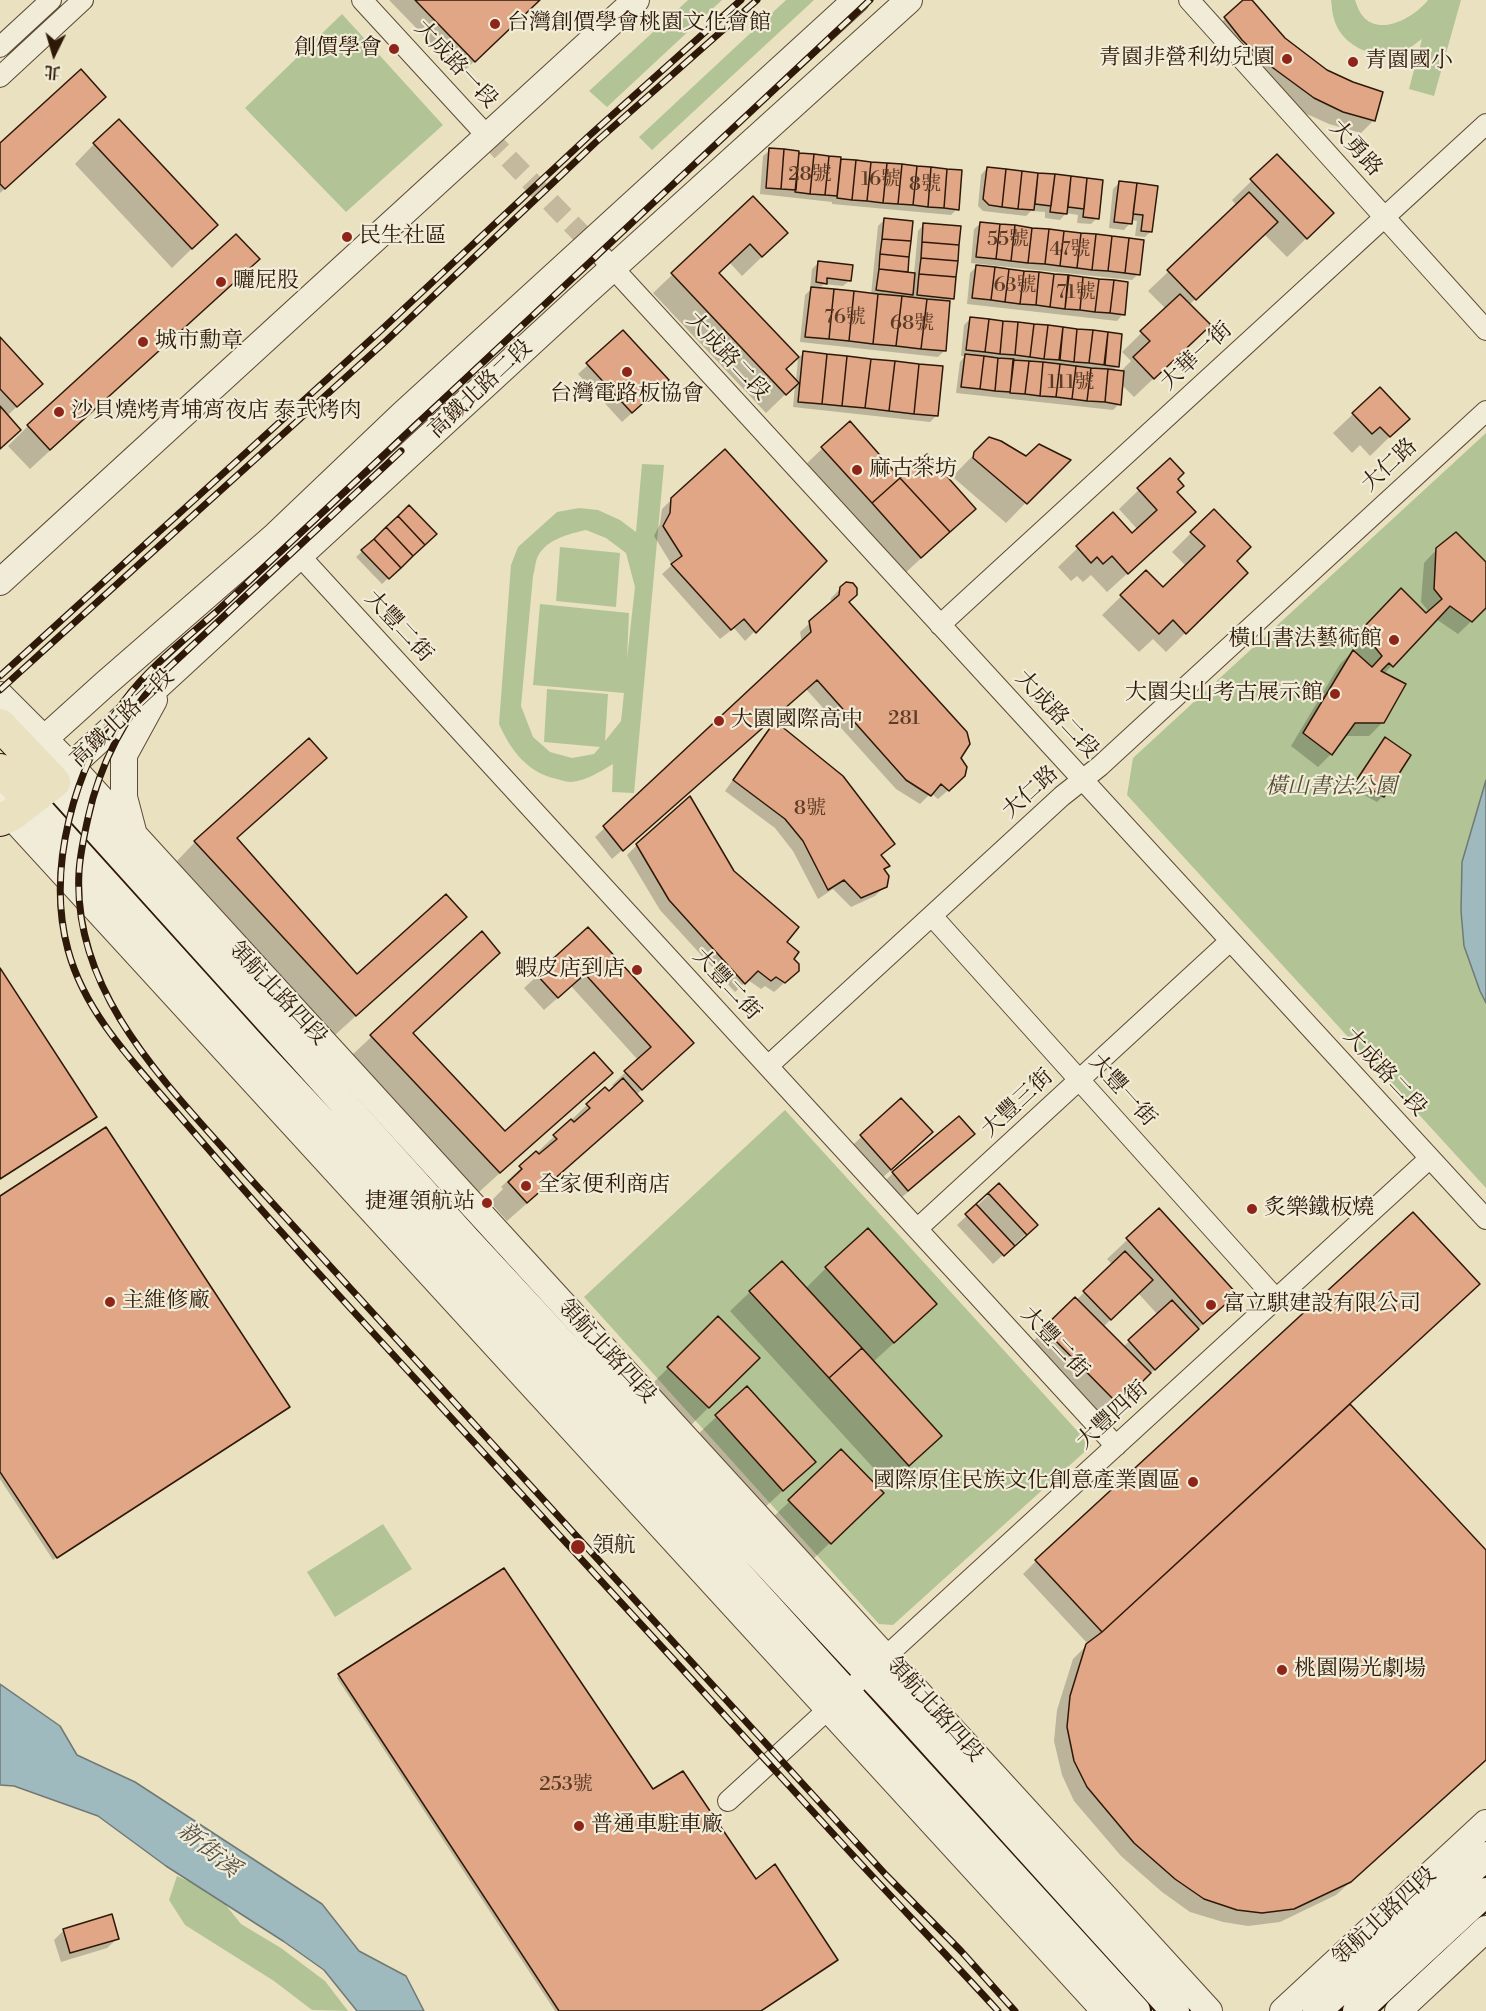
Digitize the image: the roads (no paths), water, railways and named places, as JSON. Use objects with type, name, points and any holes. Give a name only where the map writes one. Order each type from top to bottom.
[{"type":"main road","name":"領航北路四段","points":[[0,725],[36,747],[19,791]]},
{"type":"main road","name":"領航北路四段","points":[[19,791],[465,1239],[878,1665],[1174,2011]]},
{"type":"main road","name":"領航北路四段","points":[[19,791],[254,1048],[519,1332],[838,1702],[1136,2011]]},
{"type":"main road","name":"領航北路四段","points":[[1317,2011],[1486,1856]]},
{"type":"main road","points":[[1357,2011],[1486,1892]]},
{"type":"street","points":[[0,47],[51,0]]},
{"type":"street","points":[[0,77],[83,0]]},
{"type":"street","name":"大成路一段","points":[[362,0],[488,137]]},
{"type":"street","points":[[0,582],[636,0]]},
{"type":"street","name":"高鐵北路二段","points":[[36,747],[276,535],[403,414],[856,0]]},
{"type":"street","name":"高鐵北路二段","points":[[19,791],[165,679],[909,0]]},
{"type":"street","name":"大勇路","points":[[1189,0],[1486,330]]},
{"type":"street","name":"大華一街","points":[[940,625],[1486,124]]},
{"type":"street","name":"大成路二段","points":[[590,243],[1486,1219]]},
{"type":"street","name":"大仁路","points":[[768,1066],[1062,796],[1100,766],[1486,411]]},
{"type":"street","name":"大豐二街","points":[[300,556],[1116,1446]]},
{"type":"street","points":[[134,838],[124,797],[124,755],[165,679]]},
{"type":"street","name":"領航北路四段","points":[[0,694],[36,747]]},
{"type":"street","name":"領航北路四段","points":[[19,791],[134,838],[878,1665],[1209,2011]]},
{"type":"street","name":"大豐一街","points":[[932,916],[1276,1299]]},
{"type":"street","name":"大豐三街","points":[[917,1229],[1230,941]]},
{"type":"street","name":"大豐四街","points":[[728,1801],[1430,1158]]},
{"type":"street","name":"領航北路四段","points":[[838,1702],[1105,2011]]},
{"type":"street","name":"領航北路四段","points":[[1283,2011],[1486,1823]]},
{"type":"street","points":[[1398,2011],[1486,1929]]},
{"type":"water","points":[[1486,780],[1486,1003],[1464,946],[1461,911],[1462,862]]},
{"type":"water","name":"新街溪","points":[[0,1684],[60,1726],[77,1755],[135,1782],[322,1904],[359,1951],[406,1976],[424,2011],[357,2011],[324,1970],[166,1866],[98,1816],[14,1786],[0,1785]]},
{"type":"tunnel","points":[[488,137],[590,243]]},
{"type":"railway","points":[[0,676],[379,332],[590,135],[741,0]]},
{"type":"railway","points":[[0,690],[387,340],[596,142],[757,0]]},
{"type":"railway","points":[[870,0],[144,677],[106,727],[79,787],[69,820],[63,853],[60,886],[62,919],[68,950],[76,974],[88,998],[116,1041],[150,1082],[331,1287],[998,2011]]},
{"type":"railway","points":[[401,451],[165,671],[127,721],[100,777],[93,797],[81,852],[79,872],[81,917],[92,959],[109,999],[132,1037],[187,1108],[886,1875],[961,1951],[1015,2011]]},
{"type":"place","name":"台灣創價學會桃園文化會館","points":[[495,24]]},
{"type":"place","name":"創價學會","points":[[394,49]]},
{"type":"place","name":"青園非營利幼兒園","points":[[1287,59]]},
{"type":"place","name":"青園國小","points":[[1353,62]]},
{"type":"place","name":"民生社區","points":[[347,237]]},
{"type":"place","name":"曬屁股","points":[[221,282]]},
{"type":"place","name":"城市勳章","points":[[143,342]]},
{"type":"place","name":"台灣電路板協會","points":[[627,372]]},
{"type":"place","name":"沙貝燒烤青埔宵夜店 泰式烤肉","points":[[59,412]]},
{"type":"place","name":"麻古茶坊","points":[[857,470]]},
{"type":"place","name":"橫山書法藝術館","points":[[1394,640]]},
{"type":"place","name":"大園尖山考古展示館","points":[[1335,694]]},
{"type":"place","name":"大園國際高中","points":[[719,721]]},
{"type":"place","name":"蝦皮店到店","points":[[637,970]]},
{"type":"place","name":"全家便利商店","points":[[526,1186]]},
{"type":"place","name":"捷運領航站","points":[[487,1203]]},
{"type":"place","name":"炙樂鐵板燒","points":[[1252,1209]]},
{"type":"place","name":"主維修廠","points":[[110,1302]]},
{"type":"place","name":"富立騏建設有限公司","points":[[1211,1305]]},
{"type":"place","name":"國際原住民族文化創意產業園區","points":[[1193,1482]]},
{"type":"place","name":"領航","points":[[578,1547]]},
{"type":"place","name":"桃園陽光劇場","points":[[1282,1670]]},
{"type":"place","name":"普通車駐車廠","points":[[579,1826]]},
{"type":"park label","name":"橫山書法公園","points":[[1331,788]]}]
